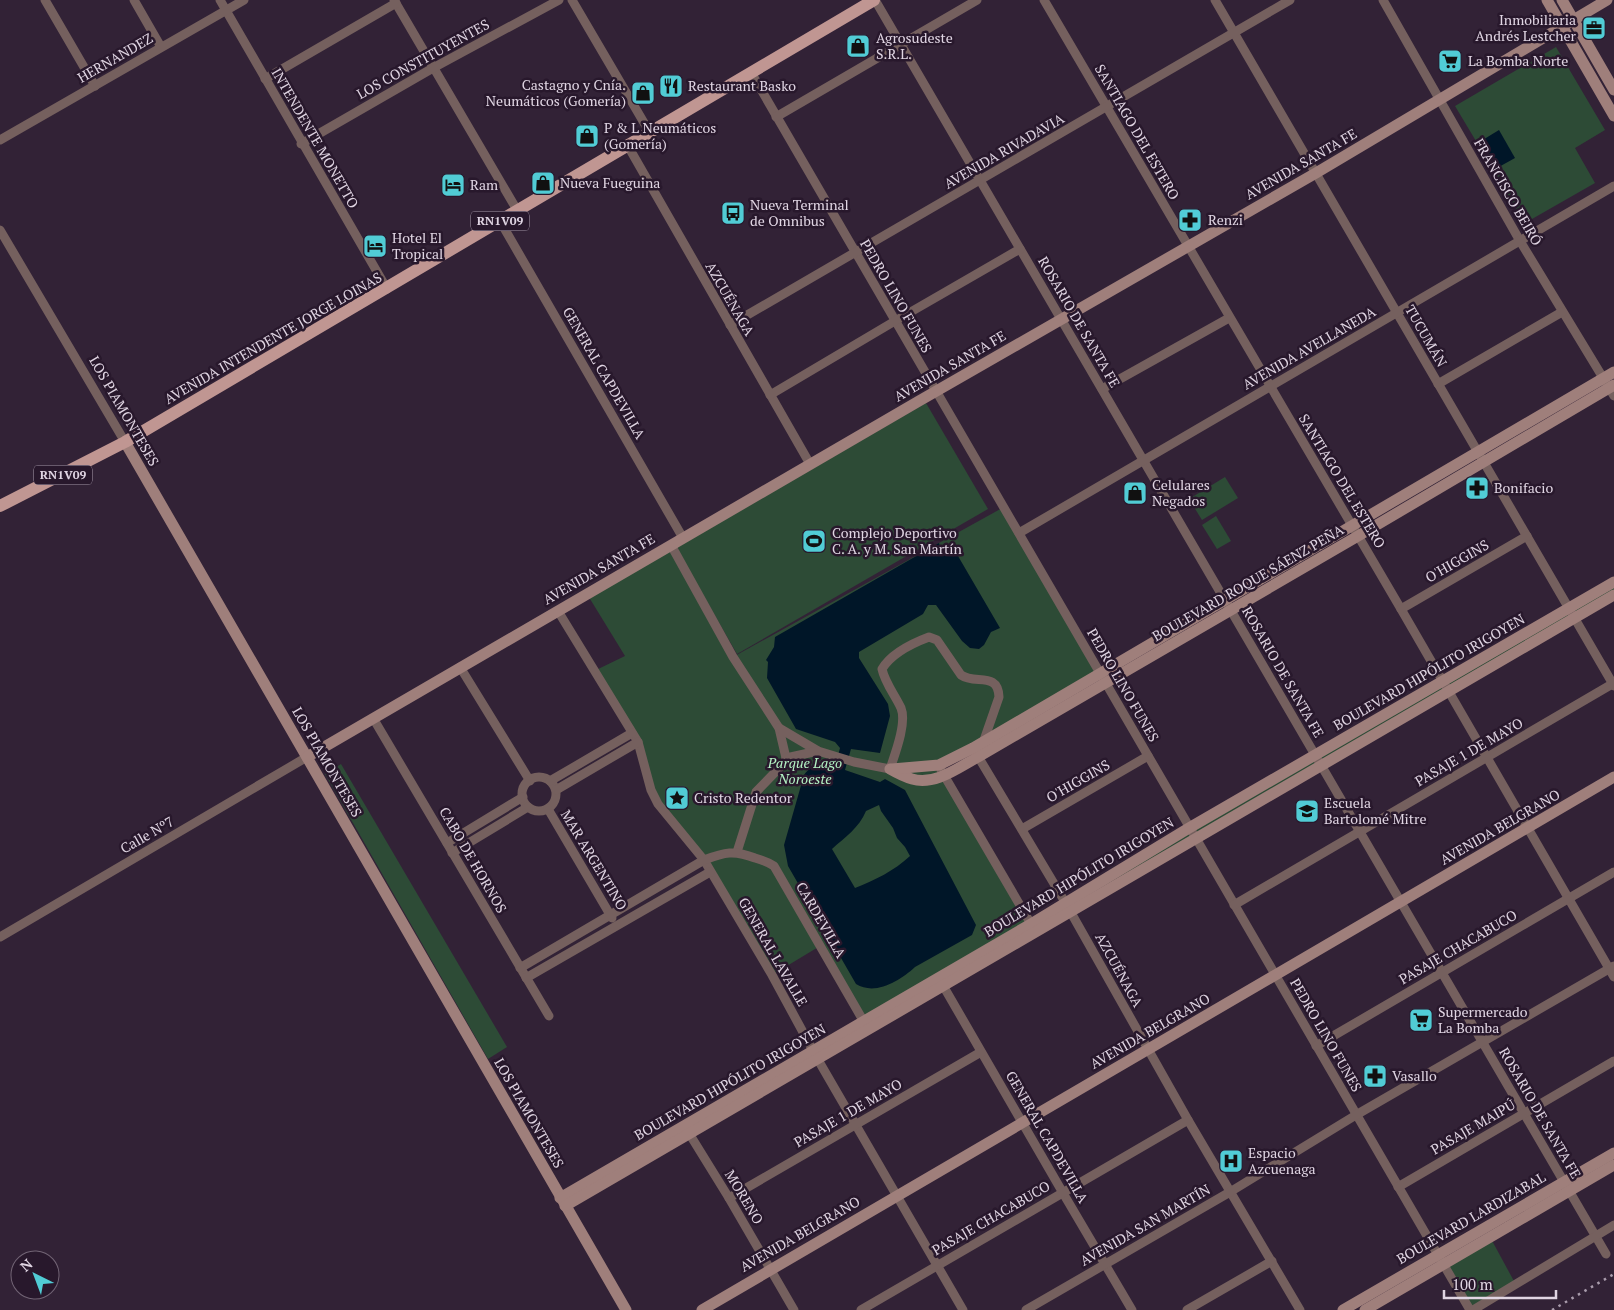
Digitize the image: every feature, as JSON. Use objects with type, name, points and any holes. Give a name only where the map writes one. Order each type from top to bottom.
[{"type":"main road","name":"AVENIDA INTENDENTE JORGE LOINAS","points":[[125,442],[875,0]]},
{"type":"main road","name":"RN1V09","points":[[0,506],[125,442]]},
{"type":"street","points":[[45,0],[95,86]]},
{"type":"street","points":[[134,0],[161,47]]},
{"type":"street","name":"INTENDENTE MONETTO","points":[[220,0],[301,144],[387,289]]},
{"type":"street","name":"HERNANDEZ","points":[[0,140],[244,0]]},
{"type":"street","name":"LOS CONSTITUYENTES","points":[[301,144],[433,68],[559,0]]},
{"type":"street","points":[[572,0],[650,133]]},
{"type":"street","name":"ROSARIO DE SANTA FE","points":[[875,0],[1606,1254]]},
{"type":"street","points":[[776,117],[977,0]]},
{"type":"street","name":"SANTIAGO DEL ESTERO","points":[[1044,0],[1446,686],[1486,759],[1612,971]]},
{"type":"street","name":"TUCUMÁN","points":[[1215,0],[1614,684]]},
{"type":"street","name":"AVENIDA RIVADAVIA","points":[[730,325],[1235,34],[1290,0]]},
{"type":"street","name":"FRANCISCO BEIRÓ","points":[[1383,0],[1562,312],[1611,384]]},
{"type":"street","points":[[1547,0],[1614,116]]},
{"type":"street","points":[[1562,0],[1614,90]]},
{"type":"street","name":"AVENIDA SANTA FE","points":[[307,757],[810,464],[1316,173],[1607,0]]},
{"type":"street","points":[[265,79],[395,2],[517,210]]},
{"type":"street","name":"PEDRO LINO FUNES","points":[[752,74],[935,392],[1019,533],[1440,1260],[1471,1310]]},
{"type":"street","name":"AZCUÉNAGA","points":[[628,146],[810,464]]},
{"type":"street","name":"AVENIDA AVELLANEDA","points":[[1019,533],[1614,186]]},
{"type":"street","name":"GENERAL CAPDEVILLA","points":[[500,221],[683,538]]},
{"type":"street","name":"LOS PIAMONTESES","points":[[0,230],[125,442],[626,1310]]},
{"type":"street","points":[[770,395],[1020,249]]},
{"type":"street","points":[[1438,384],[1562,312]]},
{"type":"street","points":[[1102,389],[1229,318]]},
{"type":"street","name":"BOULEVARD ROQUE SÁENZ PEÑA","points":[[779,728],[818,751],[890,770],[913,780],[930,780],[941,770],[1106,684],[1352,526],[1478,452],[1611,384]]},
{"type":"street","name":"BOULEVARD ROQUE SÁENZ PEÑA","points":[[978,750],[1100,673],[1358,536],[1611,384]]},
{"type":"street","name":"O'HIGGINS","points":[[1401,609],[1526,536]]},
{"type":"street","points":[[520,968],[704,860],[716,855],[737,852],[756,792],[781,767],[786,758],[779,728],[733,657],[671,545]]},
{"type":"street","name":"BOULEVARD HIPÓLITO IRIGOYEN","points":[[562,1202],[1067,907],[1189,828],[1315,755],[1446,686],[1572,613],[1614,582]]},
{"type":"street","name":"BOULEVARD HIPÓLITO IRIGOYEN","points":[[1572,613],[1614,595]]},
{"type":"street","name":"GENERAL LAVALLE","points":[[558,611],[638,742],[651,790],[658,804],[704,860],[772,975],[815,1054],[963,1310]]},
{"type":"street","points":[[890,770],[903,717],[884,678],[882,669],[886,662],[919,641],[929,637],[937,640],[961,675],[967,679],[986,679],[994,683],[999,690],[999,697],[978,750]]},
{"type":"street","points":[[460,668],[530,781]]},
{"type":"street","name":"PASAJE 1 DE MAYO","points":[[1234,905],[1614,684]]},
{"type":"street","name":"BOULEVARD HIPÓLITO IRIGOYEN","points":[[815,1054],[864,1022],[941,981],[1031,924],[1196,839],[1322,766],[1446,686]]},
{"type":"street","name":"CABO DE HORNOS","points":[[373,718],[549,1016]]},
{"type":"street","points":[[550,781],[632,733]]},
{"type":"street","points":[[556,790],[638,742]]},
{"type":"street","name":"AZCUÉNAGA","points":[[978,750],[1188,1120],[1300,1310]]},
{"type":"street","points":[[786,758],[818,751]]},
{"type":"street","name":"O'HIGGINS","points":[[1022,829],[1148,756]]},
{"type":"street","name":"Calle Nº7","points":[[0,937],[307,757]]},
{"type":"street","points":[[941,770],[1031,924]]},
{"type":"street","name":"AVENIDA BELGRANO","points":[[702,1310],[1614,777]]},
{"type":"street","points":[[538,778],[550,781],[556,790],[555,801],[548,809],[538,811],[528,807],[523,797],[524,788],[530,781],[538,778]]},
{"type":"street","points":[[447,843],[523,797]]},
{"type":"street","points":[[452,853],[528,807]]},
{"type":"street","name":"MAR ARGENTINO","points":[[548,809],[616,925]]},
{"type":"street","name":"CARDEVILLA","points":[[737,852],[768,862],[774,866],[864,1022]]},
{"type":"street","points":[[526,978],[710,872]]},
{"type":"street","name":"PASAJE CHACABUCO","points":[[1316,1046],[1614,872]]},
{"type":"street","name":"AVENIDA SAN MARTÍN","points":[[1026,1310],[1230,1192],[1356,1115],[1612,971]]},
{"type":"street","name":"GENERAL CAPDEVILLA","points":[[941,981],[1062,1193],[1132,1310]]},
{"type":"street","name":"PASAJE 1 DE MAYO","points":[[729,1198],[981,1052]]},
{"type":"street","name":"PASAJE MAIPÚ","points":[[1398,1186],[1614,1061]]},
{"type":"street","name":"PASAJE CHACABUCO","points":[[861,1310],[1188,1120]]},
{"type":"street","name":"MORENO","points":[[686,1129],[729,1198],[794,1310]]},
{"type":"street","name":"BOULEVARD LARDIZABAL","points":[[1567,1187],[1614,1153]]},
{"type":"street","name":"BOULEVARD LARDIZABAL","points":[[1343,1310],[1440,1260],[1567,1187],[1614,1165]]},
{"type":"street","points":[[1471,1310],[1614,1225]]},
{"type":"street","name":"BOULEVARD LARDIZABAL","points":[[1365,1310],[1440,1260]]},
{"type":"street","points":[[1187,1310],[1272,1261]]},
{"type":"green space","points":[[1556,47],[1605,130],[1575,148],[1595,183],[1525,223],[1455,106]]},
{"type":"green space","name":"Complejo Deportivo C. A. y M. San Martín","points":[[926,403],[988,509],[737,654],[676,548]]},
{"type":"green space","points":[[1225,477],[1238,498],[1202,520],[1189,499]]},
{"type":"green space","name":"Parque Lago Noroeste","points":[[1004,507],[1100,673],[939,765],[1030,922],[1614,582],[1614,595],[814,1051],[863,1021],[820,946],[772,975],[710,872],[658,804],[640,752],[594,671],[625,656],[587,594],[671,545],[733,657]]},
{"type":"green space","points":[[1216,516],[1231,541],[1217,549],[1202,525]]},
{"type":"green space","points":[[341,764],[507,1047],[488,1059],[325,774]]},
{"type":"green space","points":[[1490,1237],[1515,1283],[1473,1310],[1443,1264]]},
{"type":"water","points":[[1499,130],[1515,158],[1497,168],[1481,141]]},
{"type":"water","points":[[939,543],[941,549],[946,548],[958,556],[1000,628],[991,632],[984,645],[979,649],[970,648],[962,641],[936,605],[928,605],[923,614],[859,652],[859,658],[888,704],[890,716],[880,753],[851,749],[845,770],[880,782],[885,779],[905,790],[976,925],[972,935],[915,967],[895,982],[879,988],[863,987],[856,984],[788,866],[784,845],[804,775],[814,767],[835,767],[840,748],[835,742],[796,729],[767,678],[768,662],[766,660],[774,647],[775,637]],"holes":[[[879,805],[910,856],[884,875],[855,888],[832,849],[856,827],[866,811]]]},
{"type":"railway","points":[[1552,1310],[1614,1274]]},
{"type":"place","name":"Inmobiliaria Andrés Lestcher","points":[[1594,28]]},
{"type":"place","name":"Agrosudeste S.R.L.","points":[[858,46]]},
{"type":"place","name":"La Bomba Norte","points":[[1450,61]]},
{"type":"place","name":"Restaurant Basko","points":[[671,86]]},
{"type":"place","name":"Castagno y Cnía. Neumáticos (Gomería)","points":[[643,93]]},
{"type":"place","name":"P & L Neumáticos (Gomería)","points":[[587,136]]},
{"type":"place","name":"Nueva Fueguina","points":[[543,183]]},
{"type":"place","name":"Ram","points":[[453,185]]},
{"type":"place","name":"Nueva Terminal de Omnibus","points":[[733,213]]},
{"type":"place","name":"Renzi","points":[[1190,220]]},
{"type":"place","name":"Hotel El Tropical","points":[[375,246]]},
{"type":"place","name":"Bonifacio","points":[[1477,488]]},
{"type":"place","name":"Celulares Negados","points":[[1135,493]]},
{"type":"place","name":"Complejo Deportivo C. A. y M. San Martín","points":[[814,541]]},
{"type":"place","name":"Cristo Redentor","points":[[677,798]]},
{"type":"place","name":"Escuela Bartolomé Mitre","points":[[1307,811]]},
{"type":"place","name":"Supermercado La Bomba","points":[[1421,1020]]},
{"type":"place","name":"Vasallo","points":[[1375,1076]]},
{"type":"place","name":"Espacio Azcuenaga","points":[[1231,1161]]}]
